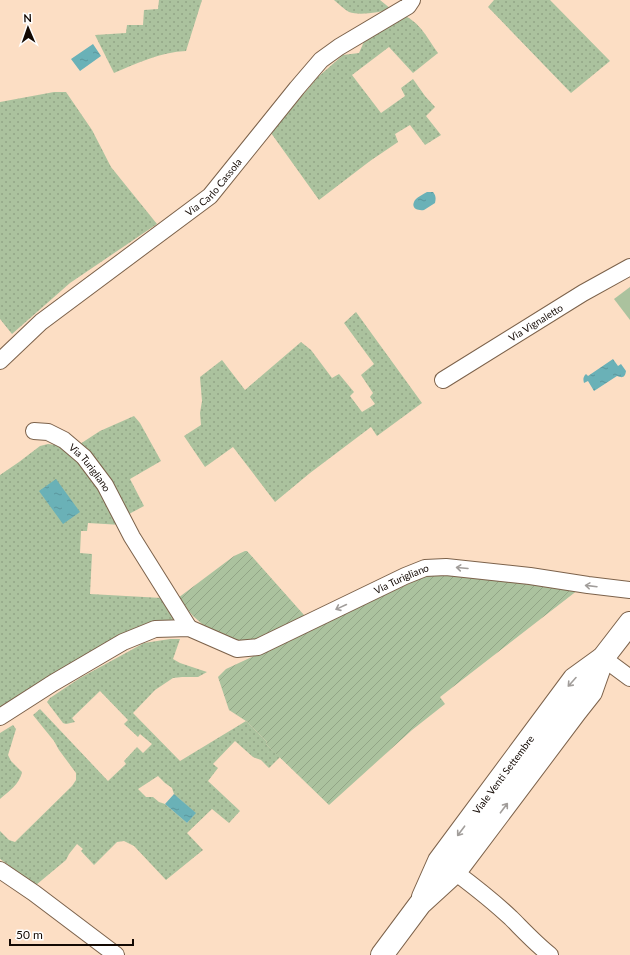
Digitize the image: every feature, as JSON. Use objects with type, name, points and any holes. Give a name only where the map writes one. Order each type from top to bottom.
[{"type":"main road","name":"Viale Venti Settembre","points":[[420,904],[438,862],[574,679],[603,658],[630,623]]},
{"type":"main road","name":"Viale Venti Settembre","points":[[382,955],[420,904],[455,872],[590,692],[603,658]]},
{"type":"street","name":"Via Carlo Cassola","points":[[0,361],[41,322],[210,196],[321,60],[339,47],[408,6],[412,0]]},
{"type":"street","name":"Via Vignaletto","points":[[443,380],[577,297],[630,267]]},
{"type":"street","name":"Via Turigliano","points":[[34,431],[48,432],[64,440],[84,457],[105,485],[132,537],[189,628]]},
{"type":"street","name":"Via Turigliano","points":[[0,717],[53,683],[123,642],[154,629],[189,628],[237,649],[258,647],[405,576],[425,568],[469,568],[630,590]]},
{"type":"street","points":[[603,658],[630,678]]},
{"type":"street","points":[[0,870],[34,893],[116,955]]},
{"type":"street","points":[[455,872],[506,913],[550,955]]},
{"type":"green space","points":[[159,0],[202,0],[186,51],[167,53],[114,73],[95,35],[126,33],[127,25],[143,25],[144,10],[158,9]]},
{"type":"green space","points":[[334,0],[380,0],[391,9],[359,14],[347,11]]},
{"type":"green space","points":[[494,0],[550,0],[610,61],[571,93],[488,7]]},
{"type":"green space","points":[[403,15],[419,26],[438,53],[413,73],[389,47],[352,75],[381,113],[405,96],[401,88],[413,79],[435,107],[426,116],[441,135],[425,145],[410,125],[395,134],[398,142],[370,161],[319,200],[271,133],[318,77],[343,55],[359,53],[366,37]]},
{"type":"green space","points":[[54,92],[66,92],[92,130],[111,167],[157,224],[70,283],[12,334],[0,319],[0,102]]},
{"type":"green space","points":[[630,287],[630,320],[614,299]]},
{"type":"green space","points":[[356,312],[422,403],[377,436],[371,427],[310,473],[275,502],[233,447],[205,467],[184,436],[201,425],[200,413],[202,401],[200,377],[222,360],[245,390],[301,342],[311,350],[332,378],[339,374],[354,392],[350,396],[362,412],[375,404],[370,397],[373,393],[361,375],[374,364],[344,323]]},
{"type":"green space","points":[[134,416],[140,423],[161,461],[130,479],[144,506],[129,514],[80,444],[100,431]]},
{"type":"green space","points":[[48,444],[56,445],[69,451],[90,473],[122,525],[88,523],[87,531],[81,531],[80,553],[92,554],[90,594],[162,598],[177,620],[0,709],[0,475],[40,446]]},
{"type":"green space","points":[[247,551],[304,615],[302,618],[258,640],[247,641],[235,640],[215,632],[202,624],[178,598],[234,556]]},
{"type":"green space","points":[[449,572],[578,590],[440,697],[445,704],[412,730],[329,805],[266,744],[267,742],[246,721],[229,710],[218,677],[226,669],[421,578],[437,573]]},
{"type":"green space","points":[[180,639],[173,659],[180,663],[207,672],[198,677],[173,678],[155,690],[133,713],[180,761],[246,721],[267,742],[266,744],[280,757],[269,768],[261,760],[253,757],[235,741],[213,764],[218,768],[208,781],[240,811],[229,823],[212,809],[187,833],[203,850],[166,880],[134,846],[124,841],[117,842],[94,865],[81,851],[83,849],[77,844],[66,860],[36,885],[0,859],[0,831],[9,840],[15,842],[72,786],[76,780],[76,773],[54,741],[33,715],[40,709],[108,781],[126,764],[124,761],[137,747],[143,753],[152,744],[140,734],[138,737],[124,724],[128,720],[100,691],[72,718],[75,722],[66,724],[63,723],[47,702],[50,698],[80,678],[144,643]],"holes":[[[158,776],[172,788],[174,794],[195,813],[187,823],[165,804],[159,802],[153,797],[146,797],[138,789]]]},
{"type":"green space","points":[[13,725],[16,729],[8,755],[11,761],[22,772],[16,784],[0,799],[0,733]]},
{"type":"water","points":[[93,44],[101,56],[80,71],[71,59]]},
{"type":"water","points":[[427,192],[433,192],[436,197],[435,203],[424,210],[416,209],[413,204],[418,198]]},
{"type":"water","points":[[613,359],[618,366],[621,364],[626,371],[624,376],[617,376],[594,391],[588,381],[584,383],[584,376],[586,374],[588,376]]},
{"type":"water","points":[[56,479],[80,512],[63,524],[39,491]]},
{"type":"water","points":[[174,794],[196,813],[187,823],[165,804]]}]
